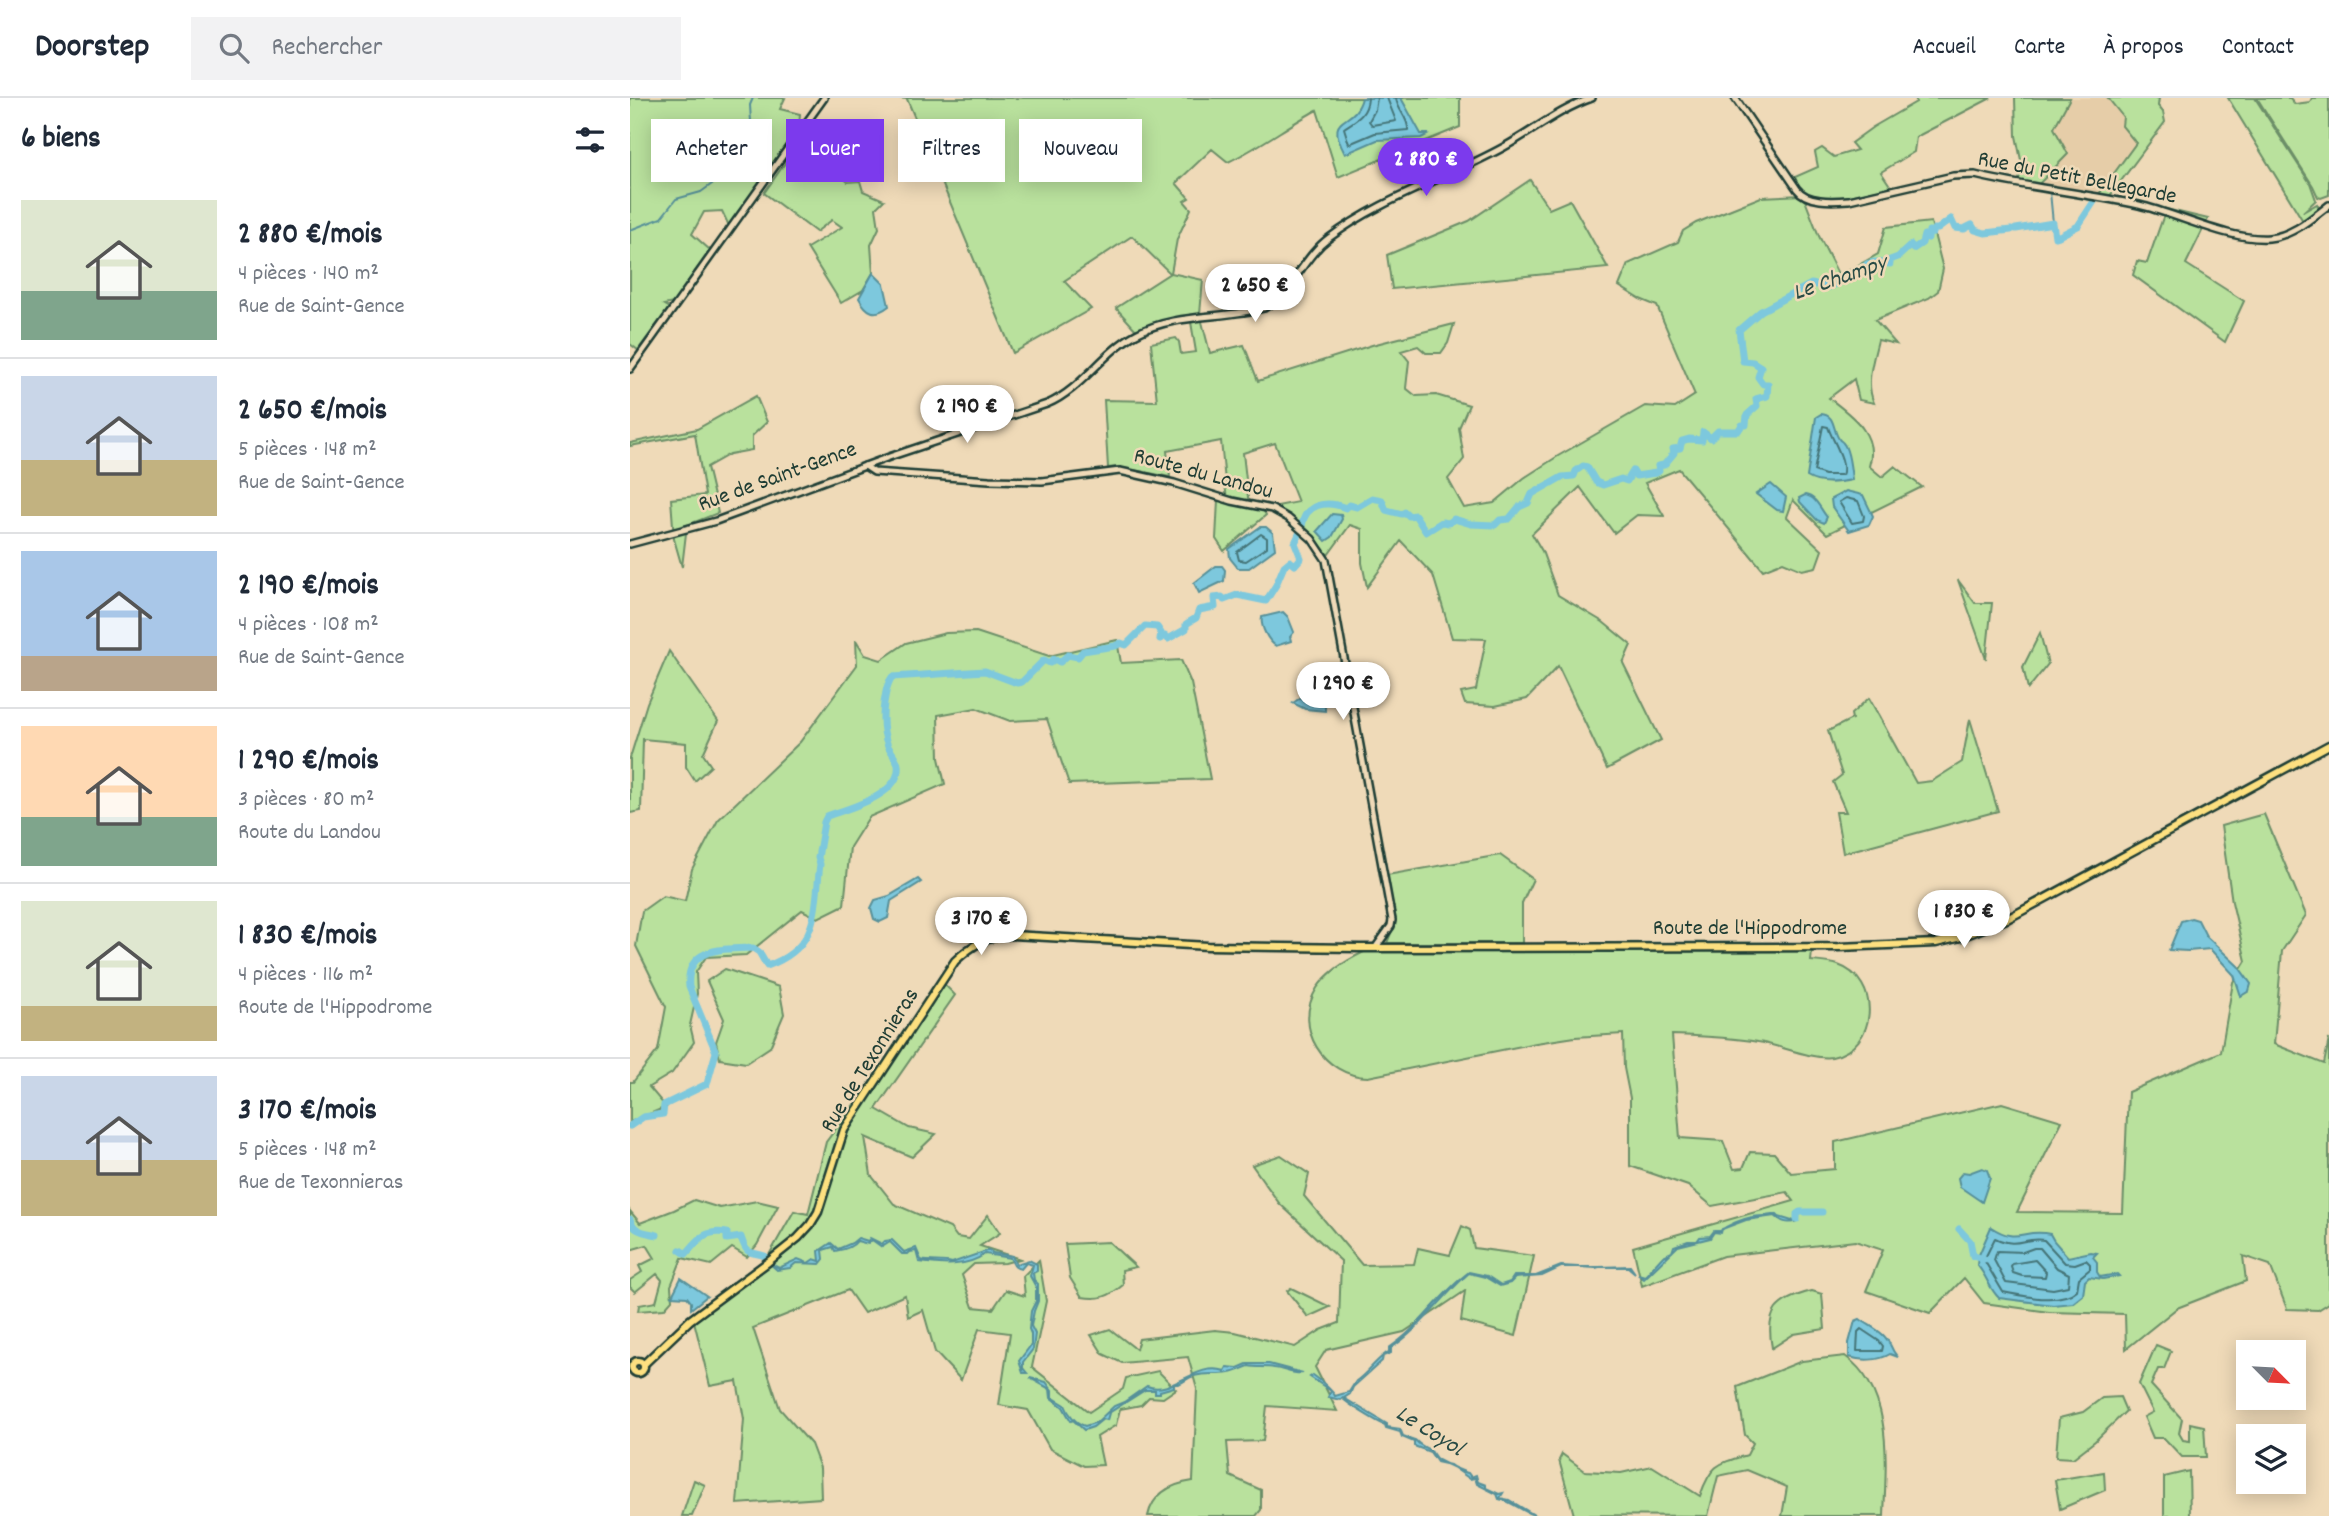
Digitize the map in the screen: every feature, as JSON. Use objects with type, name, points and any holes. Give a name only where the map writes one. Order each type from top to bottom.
[{"type":"main road","name":"Route de l'Hippodrome","points":[[1376,947],[1839,947],[1917,945],[1948,940],[2007,919],[2329,745]]},
{"type":"main road","name":"Rue de Texonnieras","points":[[632,1372],[635,1361],[639,1360],[644,1364],[690,1320],[778,1254],[810,1225],[818,1212],[844,1130],[946,973],[970,947],[989,938],[1012,935],[1208,946],[1376,947]]},
{"type":"street","points":[[630,369],[824,98]]},
{"type":"street","name":"Rue de Saint-Gence","points":[[630,544],[716,521],[1056,400],[1105,356],[1147,329],[1176,321],[1256,310],[1270,305],[1319,247],[1370,211],[1503,148],[1574,105],[1592,98]]},
{"type":"street","name":"Rue du Petit Bellegarde","points":[[1735,98],[1797,189],[1807,198],[1849,200],[1953,176],[1975,175],[2139,205],[2239,235],[2262,238],[2292,232],[2329,205]]},
{"type":"street","name":"Route du Landou","points":[[865,466],[874,472],[989,480],[1042,481],[1120,471],[1174,483],[1232,501],[1261,505],[1288,518],[1312,539],[1326,560],[1392,920],[1391,926],[1376,947]]},
{"type":"shaded area","points":[[2070,98],[2108,98],[2124,117],[2122,126],[2136,143],[2099,194],[2038,185],[2068,154],[2054,128]]},
{"type":"green space","points":[[630,98],[785,98],[780,109],[800,114],[800,119],[786,119],[786,146],[772,166],[772,119],[651,119],[651,182],[760,182],[729,226],[722,211],[704,212],[692,234],[710,250],[673,303],[664,305],[669,308],[638,350],[630,344]]},
{"type":"green space","points":[[899,98],[1460,98],[1460,127],[1338,177],[1317,110],[1228,162],[1212,149],[1176,183],[1189,198],[1184,201],[1191,209],[1177,239],[1171,273],[1203,280],[1200,314],[1210,353],[1244,345],[1258,381],[1372,345],[1454,324],[1448,343],[1441,353],[1426,353],[1418,346],[1401,351],[1409,361],[1406,388],[1416,396],[1436,395],[1469,405],[1459,428],[1464,459],[1448,479],[1464,508],[1494,503],[1524,478],[1558,456],[1645,406],[1675,408],[1695,395],[1657,306],[1619,286],[1628,264],[1678,242],[1683,231],[1696,223],[1761,197],[1802,195],[1795,177],[1818,167],[1815,152],[1822,148],[1834,157],[1857,150],[1851,143],[1916,102],[1915,98],[1991,98],[1916,137],[1914,152],[1881,172],[1891,187],[1836,199],[1803,195],[1839,276],[1878,254],[1886,227],[1931,222],[1943,269],[1938,291],[1929,298],[1875,320],[1896,344],[1878,340],[1870,380],[1874,403],[1859,400],[1854,379],[1829,398],[1854,419],[1867,435],[1871,455],[1869,466],[1882,477],[1895,466],[1922,487],[1827,534],[1793,500],[1787,517],[1822,550],[1816,567],[1802,570],[1783,562],[1763,570],[1679,469],[1645,483],[1664,516],[1637,515],[1614,533],[1580,487],[1532,534],[1542,551],[1558,595],[1603,622],[1631,645],[1623,663],[1661,740],[1607,769],[1558,666],[1527,699],[1495,706],[1465,704],[1461,693],[1476,690],[1486,639],[1452,638],[1433,575],[1401,541],[1367,587],[1362,563],[1362,529],[1350,525],[1328,555],[1314,536],[1277,506],[1298,502],[1275,443],[1243,453],[1249,506],[1263,510],[1266,515],[1224,551],[1216,539],[1218,500],[1227,502],[1221,441],[1167,451],[1170,477],[1118,467],[1108,468],[1104,400],[1157,401],[1151,343],[1176,338],[1181,354],[1196,352],[1190,316],[1136,330],[1116,308],[1170,273],[1132,236],[1064,281],[1091,309],[1013,353],[942,182],[1005,182],[1005,119],[915,119],[907,99]]},
{"type":"green space","points":[[2015,98],[2070,98],[2054,128],[2068,154],[2038,185],[2019,181],[2021,160],[2016,136]]},
{"type":"green space","points":[[2108,98],[2159,98],[2158,106],[2163,112],[2165,122],[2109,197],[2099,194],[2136,143],[2122,126],[2123,117]]},
{"type":"green space","points":[[2228,98],[2255,98],[2310,183],[2316,200],[2303,212],[2317,204],[2319,208],[2303,221]]},
{"type":"green space","points":[[2257,98],[2290,98],[2295,104],[2310,102],[2312,98],[2329,98],[2329,195],[2318,197]]},
{"type":"green space","points":[[786,162],[786,182],[860,182],[863,191],[884,200],[876,208],[879,228],[871,245],[873,273],[863,290],[841,303],[807,248],[842,227],[832,220],[816,232],[764,193]]},
{"type":"green space","points":[[1530,180],[1549,209],[1570,200],[1608,268],[1392,289],[1387,255],[1469,221]]},
{"type":"green space","points":[[2166,209],[2208,219],[2186,264],[2244,301],[2225,342],[2133,275],[2137,261],[2147,263]]},
{"type":"green space","points":[[756,396],[767,422],[752,436],[752,450],[730,454],[707,467],[718,513],[687,525],[682,567],[674,539],[671,499],[705,495],[695,434],[630,446],[630,443],[697,429]]},
{"type":"green space","points":[[1958,580],[1975,603],[1992,603],[1986,659]]},
{"type":"green space","points":[[976,632],[1049,656],[1117,640],[1121,663],[1181,660],[1191,683],[1210,779],[1069,784],[1047,719],[1010,721],[976,708],[938,715],[939,758],[945,784],[869,817],[850,847],[844,905],[818,918],[802,910],[746,955],[706,957],[696,972],[697,994],[690,1025],[694,1042],[672,1073],[649,1087],[666,1107],[630,1122],[630,1082],[633,1082],[658,1050],[666,1007],[636,946],[642,911],[663,896],[685,901],[692,869],[718,820],[800,742],[857,665],[856,640],[865,655],[881,660],[906,643],[946,633]]},
{"type":"green space","points":[[2040,633],[2048,664],[2028,689],[2023,667]]},
{"type":"green space","points":[[669,651],[718,721],[703,754],[711,766],[695,781],[686,767],[686,743],[643,739],[641,811],[630,813],[630,758],[647,703]]},
{"type":"green space","points":[[1869,698],[1916,783],[1932,781],[1962,762],[1970,719],[1998,811],[1843,853],[1836,812],[1846,812],[1833,782],[1842,775],[1828,731],[1852,719],[1851,714]]},
{"type":"green space","points":[[2264,814],[2306,915],[2282,951],[2274,1044],[2324,1064],[2329,1039],[2329,1303],[2318,1310],[2287,1309],[2270,1265],[2243,1256],[2246,1281],[2177,1308],[2126,1349],[2125,1314],[2049,1312],[1984,1303],[1964,1278],[1930,1313],[1866,1291],[1883,1250],[1855,1241],[1723,1256],[1642,1286],[1633,1247],[1794,1201],[1787,1192],[1712,1206],[1688,1186],[1630,1166],[1630,1098],[1624,1068],[1623,1034],[1536,1043],[1368,1077],[1352,1075],[1326,1059],[1311,1033],[1308,1019],[1310,1003],[1317,988],[1338,967],[1364,952],[1812,951],[1811,961],[1838,965],[1852,973],[1862,984],[1868,998],[1869,1013],[1866,1028],[1859,1041],[1847,1051],[1824,1057],[1747,1040],[1672,1035],[1680,1138],[1723,1141],[1734,1169],[1743,1168],[1750,1152],[1774,1153],[1791,1173],[1835,1169],[1835,1142],[2002,1103],[2062,1121],[2017,1212],[2123,1213],[2128,1092],[2221,1052],[2233,982],[2246,961],[2232,902],[2221,826]]},
{"type":"green space","points":[[1500,855],[1533,879],[1522,903],[1522,943],[1387,943],[1396,921],[1387,875]]},
{"type":"green space","points":[[725,969],[779,987],[784,1014],[770,1047],[746,1063],[720,1059],[716,1042],[724,1019],[707,981]]},
{"type":"green space","points":[[944,984],[955,995],[876,1109],[909,1128],[936,1134],[912,1157],[865,1137],[871,1175],[894,1204],[950,1228],[957,1237],[969,1239],[988,1215],[1000,1233],[980,1246],[1020,1259],[1005,1263],[974,1264],[962,1275],[973,1307],[993,1309],[1006,1290],[1025,1296],[1023,1276],[1039,1260],[1046,1301],[1032,1367],[1089,1412],[1123,1389],[1126,1378],[1158,1371],[1176,1389],[1163,1398],[1149,1397],[1141,1405],[1120,1409],[1116,1425],[1097,1437],[1103,1465],[1084,1466],[1050,1449],[1028,1410],[999,1405],[1010,1333],[979,1329],[961,1380],[935,1352],[923,1310],[908,1317],[905,1295],[864,1313],[848,1290],[753,1328],[780,1409],[811,1444],[820,1468],[821,1498],[737,1504],[744,1419],[737,1381],[710,1386],[692,1313],[757,1276],[794,1211],[808,1214],[826,1142]]},
{"type":"green space","points":[[1281,1155],[1309,1174],[1304,1196],[1362,1265],[1414,1264],[1418,1248],[1450,1255],[1462,1226],[1470,1230],[1474,1248],[1534,1256],[1516,1336],[1461,1321],[1465,1291],[1404,1332],[1326,1350],[1315,1367],[1337,1411],[1267,1406],[1263,1441],[1227,1442],[1230,1476],[1261,1490],[1261,1510],[1256,1516],[1148,1516],[1154,1501],[1164,1491],[1177,1484],[1193,1481],[1197,1389],[1188,1357],[1122,1363],[1103,1354],[1091,1335],[1110,1329],[1136,1349],[1139,1339],[1215,1330],[1235,1332],[1295,1347],[1321,1330],[1339,1323],[1341,1261],[1279,1203],[1252,1165]]},
{"type":"green space","points":[[694,1200],[720,1208],[757,1201],[778,1206],[757,1245],[747,1257],[732,1248],[711,1265],[682,1258],[671,1286],[672,1300],[664,1309],[638,1311],[639,1305],[656,1302],[662,1280],[657,1274],[635,1292],[630,1287],[630,1280],[642,1272],[639,1266],[655,1258],[647,1245],[630,1250],[630,1211],[640,1223]]},
{"type":"green space","points":[[1109,1242],[1136,1267],[1122,1270],[1123,1285],[1104,1297],[1082,1297],[1070,1278],[1065,1244]]},
{"type":"green space","points":[[1291,1288],[1330,1307],[1308,1317],[1287,1291]]},
{"type":"green space","points":[[1812,1291],[1822,1294],[1825,1329],[1794,1334],[1772,1348],[1770,1325],[1776,1309],[1790,1298]]},
{"type":"green space","points":[[2156,1345],[2171,1351],[2164,1369],[2158,1369],[2151,1385],[2182,1419],[2179,1433],[2183,1440],[2190,1441],[2190,1423],[2204,1426],[2206,1457],[2182,1457],[2164,1438],[2153,1438],[2144,1417],[2153,1412],[2139,1384]]},
{"type":"green space","points":[[1845,1356],[1861,1371],[1872,1388],[1879,1408],[1884,1429],[1884,1516],[1782,1516],[1787,1487],[1747,1470],[1718,1476],[1708,1516],[1574,1515],[1559,1460],[1562,1454],[1585,1471],[1621,1473],[1652,1466],[1700,1496],[1716,1467],[1747,1455],[1753,1443],[1745,1435],[1737,1387],[1802,1361]]},
{"type":"green space","points":[[2120,1397],[2126,1411],[2095,1441],[2073,1458],[2056,1457],[2059,1418],[2083,1412],[2102,1398]]},
{"type":"green space","points":[[2189,1471],[2190,1516],[2164,1516],[2164,1477]]},
{"type":"green space","points":[[2104,1472],[2105,1490],[2060,1509],[2055,1480]]},
{"type":"green space","points":[[694,1480],[705,1485],[692,1516],[682,1516]]},
{"type":"water","points":[[1362,98],[1401,98],[1421,134],[1429,134],[1421,138],[1377,140],[1345,154],[1337,132],[1342,122],[1358,108]]},
{"type":"water","points":[[873,273],[884,284],[889,306],[880,312],[868,310],[859,298]]},
{"type":"water","points":[[1821,414],[1829,417],[1839,440],[1845,446],[1852,480],[1823,482],[1807,477],[1816,417]]},
{"type":"water","points":[[1771,484],[1786,497],[1783,511],[1777,510],[1756,494]]},
{"type":"water","points":[[1846,491],[1863,495],[1873,516],[1869,525],[1849,531],[1832,507],[1831,499]]},
{"type":"water","points":[[1805,495],[1815,501],[1827,517],[1824,523],[1817,520],[1800,502],[1799,498]]},
{"type":"water","points":[[1332,514],[1341,515],[1342,519],[1332,537],[1326,541],[1317,531]]},
{"type":"water","points":[[1260,527],[1266,527],[1273,533],[1275,549],[1249,568],[1238,568],[1230,558],[1229,549]]},
{"type":"water","points":[[1216,566],[1222,566],[1225,570],[1224,581],[1199,593],[1194,583]]},
{"type":"water","points":[[1283,612],[1294,632],[1290,637],[1291,641],[1276,646],[1265,633],[1262,617]]},
{"type":"water","points":[[1321,688],[1325,694],[1325,711],[1305,709],[1293,703],[1307,693]]},
{"type":"water","points":[[918,879],[921,882],[891,901],[888,918],[880,922],[874,919],[871,908],[875,900],[889,896]]},
{"type":"water","points":[[2191,918],[2198,920],[2206,936],[2238,966],[2251,984],[2249,991],[2241,996],[2234,975],[2210,949],[2169,950],[2181,921]]},
{"type":"water","points":[[1982,1168],[1987,1170],[1990,1178],[1982,1202],[1960,1187],[1958,1178],[1963,1172],[1969,1173]]},
{"type":"water","points":[[1795,1213],[1800,1213],[1797,1221],[1790,1223],[1775,1216],[1746,1220],[1724,1228],[1755,1216],[1776,1214],[1792,1221],[1796,1218]]},
{"type":"water","points":[[1991,1227],[2014,1236],[2050,1234],[2068,1257],[2097,1253],[2093,1257],[2097,1262],[2100,1277],[2117,1274],[2119,1276],[2103,1279],[2089,1277],[2085,1281],[2083,1295],[2073,1303],[2053,1305],[1999,1298],[1977,1265]]},
{"type":"water","points":[[1722,1230],[1721,1233],[1714,1232],[1710,1238],[1678,1246],[1672,1252],[1674,1246],[1697,1241],[1700,1237],[1710,1236],[1714,1231]]},
{"type":"water","points":[[858,1238],[868,1241],[870,1238],[882,1244],[892,1240],[904,1252],[916,1248],[921,1260],[925,1261],[952,1263],[989,1250],[1012,1256],[1016,1264],[1029,1260],[1037,1264],[1037,1271],[1033,1273],[1038,1284],[1038,1301],[1031,1326],[1035,1334],[1033,1349],[1023,1362],[1027,1373],[1023,1373],[1019,1361],[1031,1345],[1029,1329],[1031,1311],[1036,1301],[1036,1287],[1030,1276],[1033,1265],[1026,1263],[1021,1269],[1014,1265],[1010,1258],[985,1254],[962,1263],[945,1264],[919,1262],[916,1251],[902,1254],[890,1242],[882,1247],[872,1240],[868,1244],[857,1241],[841,1250],[835,1251],[833,1247],[823,1250],[824,1259],[820,1264],[796,1263],[790,1268],[777,1270],[769,1263],[779,1268],[798,1259],[808,1263],[814,1259],[820,1261],[819,1251],[831,1243],[838,1249]]},
{"type":"water","points":[[1672,1252],[1644,1279],[1638,1274],[1645,1276],[1663,1256]]},
{"type":"water","points":[[1561,1266],[1578,1267],[1561,1267],[1542,1276],[1515,1278],[1510,1283],[1500,1286],[1485,1277],[1469,1273],[1402,1341],[1391,1348],[1391,1353],[1384,1356],[1389,1352],[1389,1348],[1410,1331],[1469,1272],[1487,1276],[1501,1285],[1510,1282],[1514,1276],[1536,1276]]},
{"type":"water","points":[[681,1278],[707,1296],[691,1309],[691,1302],[687,1297],[672,1296]]},
{"type":"water","points":[[1860,1319],[1883,1334],[1898,1357],[1890,1354],[1870,1360],[1849,1357],[1849,1343],[1855,1321]]},
{"type":"water","points":[[1383,1356],[1382,1361],[1344,1398],[1387,1424],[1387,1427],[1400,1429],[1403,1436],[1430,1450],[1437,1459],[1447,1464],[1437,1462],[1430,1452],[1414,1446],[1414,1442],[1402,1437],[1400,1432],[1386,1428],[1342,1398],[1340,1400],[1328,1397],[1331,1391],[1310,1377],[1316,1377],[1329,1388],[1335,1396],[1349,1392],[1356,1381]]},
{"type":"water","points":[[1247,1364],[1269,1364],[1303,1373],[1249,1366],[1229,1373],[1194,1376],[1160,1393],[1145,1390],[1109,1413],[1107,1420],[1103,1419],[1084,1430],[1071,1421],[1063,1407],[1051,1398],[1050,1389],[1030,1378],[1046,1382],[1052,1390],[1052,1397],[1065,1405],[1072,1417],[1085,1426],[1097,1422],[1114,1406],[1147,1386],[1166,1386],[1204,1371],[1225,1371],[1227,1367],[1238,1368]]},
{"type":"water","points":[[1453,1467],[1471,1477],[1476,1475],[1478,1482],[1486,1485],[1486,1488],[1503,1493],[1500,1498],[1509,1500],[1536,1516],[1499,1499],[1497,1494],[1477,1484],[1475,1478],[1470,1479]]},
{"type":"waterway","points":[[630,230],[661,218],[676,199],[701,192],[723,176],[739,171],[736,149],[751,122],[750,105],[753,98]]},
{"type":"waterway","points":[[2050,192],[2053,223]]},
{"type":"waterway","name":"Le Champy","points":[[2016,229],[2053,223],[2055,237],[2059,236],[2078,226],[2095,200]]},
{"type":"waterway","name":"Le Champy","points":[[1302,526],[1307,512],[1318,505],[1357,507],[1372,498],[1382,500],[1386,510],[1415,515],[1426,532],[1442,522],[1449,523],[1454,519],[1471,524],[1495,525],[1500,520],[1509,519],[1519,507],[1528,503],[1532,494],[1562,477],[1574,476],[1583,466],[1587,467],[1596,482],[1603,485],[1621,479],[1627,481],[1633,471],[1636,476],[1656,473],[1659,471],[1658,466],[1664,465],[1674,453],[1673,449],[1680,448],[1682,441],[1702,440],[1703,432],[1711,438],[1718,431],[1738,431],[1742,425],[1746,425],[1747,415],[1757,406],[1756,399],[1767,396],[1768,384],[1763,384],[1758,377],[1761,367],[1753,362],[1743,361],[1739,330],[1761,311],[1811,284],[1829,287],[1854,276],[1867,264],[1890,264],[1890,260],[1898,257],[1911,245],[1913,249],[1922,243],[1924,235],[1928,238],[1929,231],[1933,233],[1934,229],[1951,219],[1955,228],[1964,229],[1972,225],[1975,230],[1985,233],[2011,230]]},
{"type":"waterway","name":"Le Champy","points":[[630,1126],[643,1117],[663,1114],[664,1105],[707,1084],[716,1052],[689,987],[689,974],[693,964],[709,952],[753,948],[759,952],[767,966],[797,949],[805,938],[815,912],[820,864],[818,858],[827,816],[872,799],[892,785],[897,775],[898,765],[888,746],[883,724],[886,692],[892,677],[985,671],[1017,683],[1022,682],[1044,660],[1050,663],[1054,659],[1060,662],[1068,655],[1078,657],[1083,651],[1121,643],[1126,645],[1145,626],[1157,627],[1161,633],[1160,639],[1165,636],[1168,639],[1186,629],[1186,624],[1196,618],[1199,610],[1215,607],[1214,598],[1222,597],[1224,600],[1237,595],[1266,601],[1284,566],[1290,561],[1295,565],[1301,558],[1295,543],[1300,532]]},
{"type":"waterway","points":[[1797,1219],[1800,1212],[1822,1212]]},
{"type":"waterway","points":[[630,1219],[637,1229],[657,1235]]},
{"type":"waterway","points":[[1959,1229],[1970,1241],[1973,1256],[1984,1259]]},
{"type":"waterway","points":[[680,1250],[686,1254],[703,1236],[719,1232],[727,1233],[727,1239],[741,1237],[747,1250],[765,1256],[768,1260]]},
{"type":"water label","name":"Le Coyol","points":[[1429,1432]]}]
